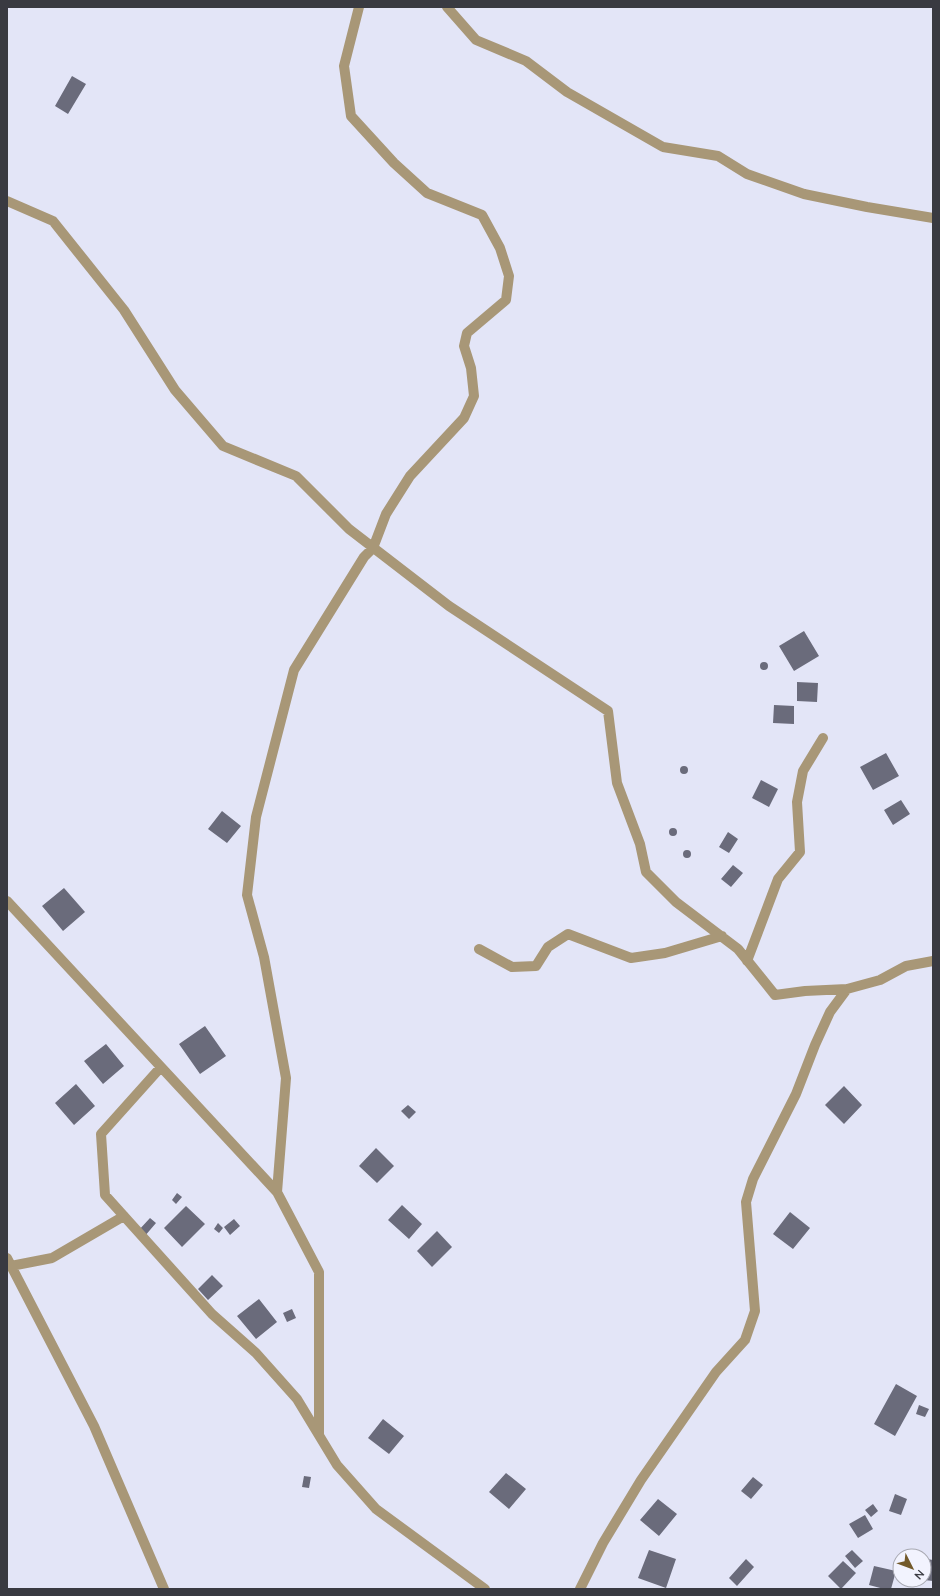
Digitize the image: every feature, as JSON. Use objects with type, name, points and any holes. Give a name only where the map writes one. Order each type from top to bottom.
[{"type":"street","points":[[277,1192],[286,1078],[264,957],[247,895],[256,817],[294,670],[364,557],[373,548],[386,514],[410,476],[464,418],[474,396],[471,368],[464,346],[467,333],[506,300],[509,276],[500,248],[482,215],[427,193],[394,163],[351,116],[344,66],[359,7]]},
{"type":"street","points":[[447,7],[476,40],[526,61],[567,92],[663,146],[718,156],[747,174],[804,194],[867,207],[933,218]]},
{"type":"street","points":[[7,201],[53,221],[124,310],[175,390],[223,446],[296,476],[349,529],[449,606],[608,711],[616,783],[640,844],[646,872],[676,902],[738,949],[775,995],[806,991],[848,989],[880,980],[906,966],[933,961]]},
{"type":"street","points":[[747,961],[778,879],[800,852],[797,802],[803,771],[823,738]]},
{"type":"street","points":[[7,901],[277,1192],[320,1272],[319,1436]]},
{"type":"street","points":[[479,949],[512,967],[536,966],[548,947],[568,934],[631,958],[665,953],[722,936]]},
{"type":"street","points":[[580,1589],[603,1543],[641,1480],[716,1372],[745,1340],[755,1311],[746,1202],[753,1179],[796,1094],[815,1045],[830,1012],[848,989]]},
{"type":"street","points":[[161,1067],[101,1134],[105,1194],[212,1314],[256,1353],[297,1399],[337,1465],[376,1509],[485,1589]]},
{"type":"street","points":[[124,1216],[52,1258],[9,1262],[94,1426],[164,1589]]},
{"type":"building","points":[[72,76],[86,84],[68,114],[55,106]]},
{"type":"building","points":[[804,631],[819,656],[794,671],[779,646]]},
{"type":"building","points":[[762,662],[766,662],[768,666],[766,670],[762,670],[760,668],[760,664]]},
{"type":"building","points":[[797,682],[818,683],[817,702],[797,701]]},
{"type":"building","points":[[774,705],[794,706],[794,724],[773,723]]},
{"type":"building","points":[[886,753],[899,776],[873,790],[860,767]]},
{"type":"building","points":[[682,766],[686,766],[688,770],[686,774],[682,774],[680,772],[680,768]]},
{"type":"building","points":[[761,780],[778,789],[769,807],[752,798]]},
{"type":"building","points":[[901,800],[910,814],[893,825],[884,810]]},
{"type":"building","points":[[222,811],[241,826],[227,843],[208,829]]},
{"type":"building","points":[[671,828],[675,828],[677,832],[675,836],[671,836],[669,834],[669,830]]},
{"type":"building","points":[[728,832],[738,839],[729,853],[719,847]]},
{"type":"building","points":[[685,850],[689,850],[691,854],[689,858],[685,858],[683,856],[683,852]]},
{"type":"building","points":[[733,865],[743,873],[731,887],[721,879]]},
{"type":"building","points":[[64,888],[85,912],[63,931],[42,906]]},
{"type":"building","points":[[205,1026],[226,1056],[200,1074],[179,1044]]},
{"type":"building","points":[[106,1044],[124,1066],[103,1084],[84,1061]]},
{"type":"building","points":[[76,1084],[95,1106],[74,1125],[55,1103]]},
{"type":"building","points":[[844,1086],[862,1105],[844,1124],[825,1105]]},
{"type":"building","points":[[408,1105],[416,1112],[409,1119],[401,1111]]},
{"type":"building","points":[[376,1148],[394,1166],[377,1183],[359,1166]]},
{"type":"building","points":[[177,1193],[182,1197],[176,1204],[172,1200]]},
{"type":"building","points":[[402,1205],[422,1224],[409,1239],[388,1220]]},
{"type":"building","points":[[186,1206],[205,1224],[182,1247],[164,1228]]},
{"type":"building","points":[[790,1212],[810,1228],[793,1249],[773,1234]]},
{"type":"building","points":[[150,1218],[156,1223],[144,1237],[138,1231]]},
{"type":"building","points":[[234,1219],[240,1226],[230,1235],[224,1227]]},
{"type":"building","points":[[218,1223],[223,1228],[219,1233],[214,1229]]},
{"type":"building","points":[[437,1231],[452,1247],[432,1267],[417,1251]]},
{"type":"building","points":[[212,1275],[223,1286],[208,1300],[198,1289]]},
{"type":"building","points":[[259,1299],[277,1322],[256,1339],[237,1316]]},
{"type":"building","points":[[292,1309],[296,1318],[287,1322],[283,1313]]},
{"type":"building","points":[[896,1384],[917,1396],[895,1436],[874,1424]]},
{"type":"building","points":[[919,1405],[929,1409],[925,1417],[916,1414]]},
{"type":"building","points":[[383,1419],[404,1436],[389,1454],[368,1438]]},
{"type":"building","points":[[506,1473],[526,1489],[509,1509],[489,1492]]},
{"type":"building","points":[[304,1476],[311,1477],[309,1488],[302,1487]]},
{"type":"building","points":[[753,1477],[763,1485],[751,1499],[741,1491]]},
{"type":"building","points":[[895,1494],[907,1499],[901,1515],[889,1511]]},
{"type":"building","points":[[658,1499],[677,1514],[659,1536],[640,1520]]},
{"type":"building","points":[[873,1504],[878,1511],[871,1517],[865,1510]]},
{"type":"building","points":[[865,1515],[873,1529],[858,1538],[849,1524]]},
{"type":"building","points":[[649,1550],[676,1559],[666,1588],[638,1578]]},
{"type":"building","points":[[852,1550],[863,1561],[855,1568],[845,1556]]},
{"type":"building","points":[[746,1559],[754,1567],[737,1586],[729,1578]]},
{"type":"building","points":[[932,1560],[933,1560],[932,1581]]},
{"type":"building","points":[[843,1561],[856,1573],[841,1589],[828,1576]]},
{"type":"building","points":[[874,1566],[892,1570],[891,1589],[884,1589],[869,1585]]}]
